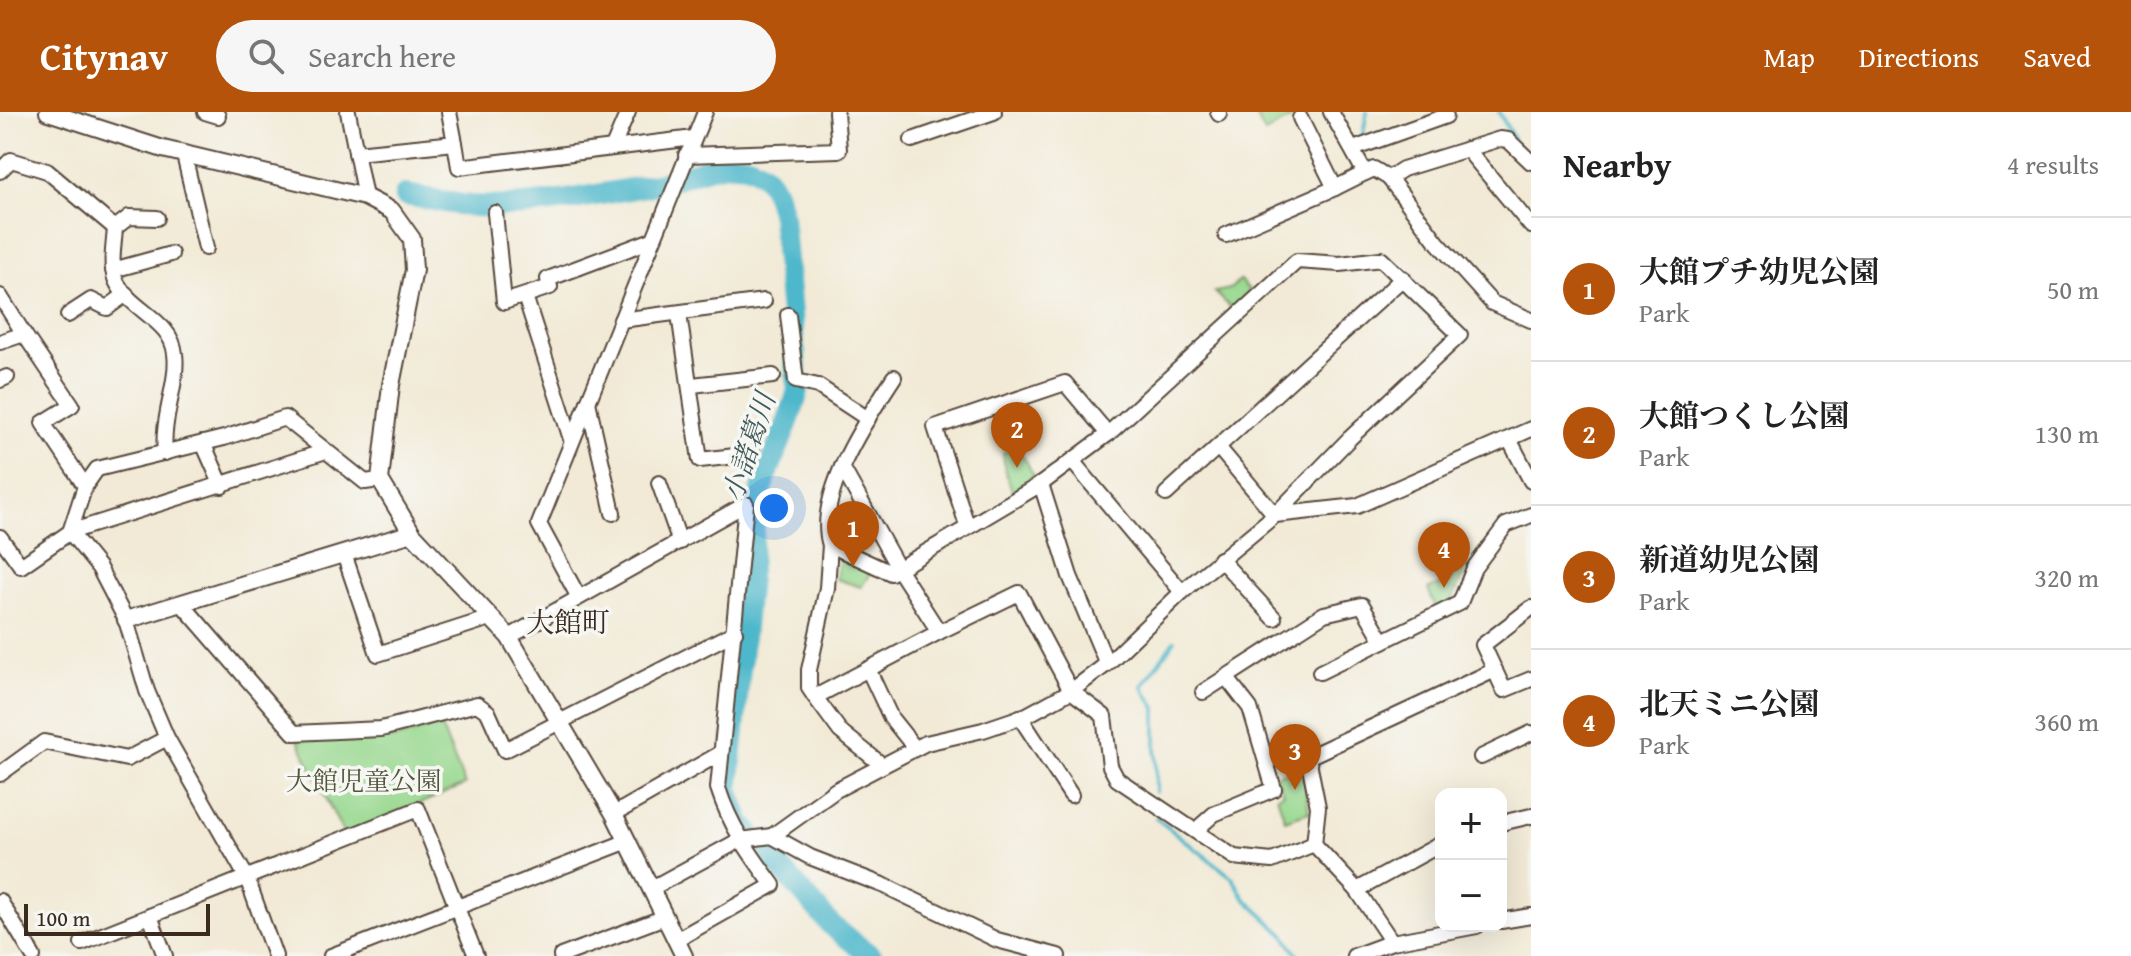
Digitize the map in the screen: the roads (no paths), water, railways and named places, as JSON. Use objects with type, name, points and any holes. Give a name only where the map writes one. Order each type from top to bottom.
[{"type":"street","points":[[48,112],[184,155],[365,197],[392,211],[412,239],[414,270],[391,385],[380,480],[412,533],[509,637],[614,814],[684,956]]},
{"type":"street","points":[[348,112],[365,197]]},
{"type":"street","points":[[449,112],[459,167],[694,138]]},
{"type":"street","points":[[613,147],[628,112]]},
{"type":"street","points":[[578,596],[539,524],[705,112]]},
{"type":"street","points":[[686,155],[839,150],[836,112]]},
{"type":"street","points":[[912,140],[994,112]]},
{"type":"street","points":[[1331,112],[1365,173]]},
{"type":"street","points":[[1353,149],[1446,116]]},
{"type":"street","points":[[1300,118],[1335,188]]},
{"type":"street","points":[[1389,178],[1403,169],[1500,139],[1508,140],[1531,162]]},
{"type":"street","points":[[356,153],[455,143]]},
{"type":"street","points":[[1467,149],[1531,226]]},
{"type":"street","points":[[184,155],[206,248]]},
{"type":"street","points":[[4,162],[47,171],[115,228]]},
{"type":"street","points":[[1226,235],[1374,169],[1389,178],[1437,242],[1492,303],[1531,320]]},
{"type":"street","points":[[495,213],[504,302],[550,287],[548,279],[652,240]]},
{"type":"street","points":[[157,218],[129,217],[115,228],[113,270],[117,285],[168,335],[176,355],[163,434],[165,453]]},
{"type":"street","points":[[113,270],[171,254]]},
{"type":"street","points":[[652,888],[740,840],[771,836],[836,790],[915,748],[1020,717],[1071,691],[1107,664],[1182,592],[1275,515],[1350,438],[1460,335],[1381,259],[1340,264],[1297,261],[1108,434],[1041,484],[967,525],[891,573],[830,545]]},
{"type":"street","points":[[1166,494],[1403,278]]},
{"type":"street","points":[[68,315],[91,300],[107,308],[126,294]]},
{"type":"street","points":[[0,296],[72,405],[43,423],[85,486]]},
{"type":"street","points":[[525,296],[571,439]]},
{"type":"street","points":[[621,320],[764,301]]},
{"type":"street","points":[[679,314],[692,385],[700,460],[753,454]]},
{"type":"street","points":[[788,315],[796,381],[818,386],[868,419]]},
{"type":"street","points":[[0,342],[24,334]]},
{"type":"street","points":[[692,385],[773,376]]},
{"type":"street","points":[[882,765],[840,731],[809,688],[809,670],[827,588],[830,545],[825,529],[842,467],[894,377]]},
{"type":"street","points":[[967,525],[935,427],[1065,383],[1108,434]]},
{"type":"street","points":[[588,402],[613,513]]},
{"type":"street","points":[[70,532],[85,486],[97,469],[203,443],[285,418],[365,482],[380,480]]},
{"type":"street","points":[[1275,515],[1357,506],[1531,429]]},
{"type":"street","points":[[1509,439],[1531,481]]},
{"type":"street","points":[[203,443],[222,486]]},
{"type":"street","points":[[1218,447],[1275,515]]},
{"type":"street","points":[[0,537],[21,566],[70,532],[326,451]]},
{"type":"street","points":[[1073,462],[1182,592]]},
{"type":"street","points":[[842,467],[898,568],[939,632]]},
{"type":"street","points":[[659,483],[680,542]]},
{"type":"street","points":[[1041,484],[1070,576],[1107,664]]},
{"type":"street","points":[[509,637],[746,504],[718,788],[726,816],[773,885],[676,940]]},
{"type":"street","points":[[1320,672],[1460,603],[1474,568],[1506,525],[1531,515]]},
{"type":"street","points":[[70,532],[99,568],[126,620],[147,691],[167,738],[247,878],[275,956]]},
{"type":"street","points":[[126,620],[412,533]]},
{"type":"street","points":[[344,554],[378,654],[490,618]]},
{"type":"street","points":[[1220,559],[1274,618]]},
{"type":"street","points":[[815,697],[1019,593],[1071,691],[1104,716],[1110,766],[1117,779],[1234,857],[1272,861],[1314,844]]},
{"type":"street","points":[[182,604],[294,733],[381,729],[477,704],[488,712],[505,750],[735,632]]},
{"type":"street","points":[[1203,692],[1324,614],[1362,605],[1383,641]]},
{"type":"street","points":[[1531,608],[1483,645],[1504,690],[1531,679]]},
{"type":"street","points":[[868,669],[891,718],[915,748]]},
{"type":"street","points":[[1392,942],[1357,890],[1314,844],[1318,807],[1308,757],[1495,670]]},
{"type":"street","points":[[1196,830],[1214,814],[1274,789],[1250,708],[1226,677]]},
{"type":"street","points":[[1020,717],[1071,795]]},
{"type":"street","points":[[1481,757],[1531,733]]},
{"type":"street","points":[[0,774],[44,742],[127,759],[167,738]]},
{"type":"street","points":[[614,814],[721,753]]},
{"type":"street","points":[[82,943],[418,809],[476,956]]},
{"type":"street","points":[[1507,822],[1531,816]]},
{"type":"street","points":[[771,836],[810,857],[885,886],[1002,949],[1058,956]]},
{"type":"street","points":[[331,956],[628,841]]},
{"type":"street","points":[[1357,890],[1435,847]]},
{"type":"street","points":[[2,910],[33,956]]},
{"type":"street","points":[[150,916],[165,956]]},
{"type":"street","points":[[1507,920],[1531,916]]},
{"type":"street","points":[[561,956],[665,917]]},
{"type":"street","points":[[1354,956],[1392,942],[1445,932]]},
{"type":"waterway","points":[[1363,134],[1367,112]]},
{"type":"waterway","points":[[1499,112],[1513,138]]},
{"type":"waterway","name":"小諸葛川","points":[[405,195],[472,206],[541,203],[666,182],[711,167],[734,164],[754,168],[771,184],[782,216],[798,390],[755,516],[728,790],[740,822],[832,926],[871,956]]},
{"type":"waterway","points":[[1156,792],[1156,708],[1142,686],[1174,641]]},
{"type":"waterway","points":[[1156,818],[1233,878],[1244,898],[1284,935],[1298,956]]},
{"type":"place","name":"大館つくし公園","points":[[1017,468]]},
{"type":"place","name":"大館プチ幼児公園","points":[[853,567]]},
{"type":"place","name":"北天ミニ公園","points":[[1444,588]]},
{"type":"place","name":"新道幼児公園","points":[[1295,790]]},
{"type":"district","name":"大館町","points":[[568,621]]},
{"type":"park label","name":"大館児童公園","points":[[364,780]]}]
